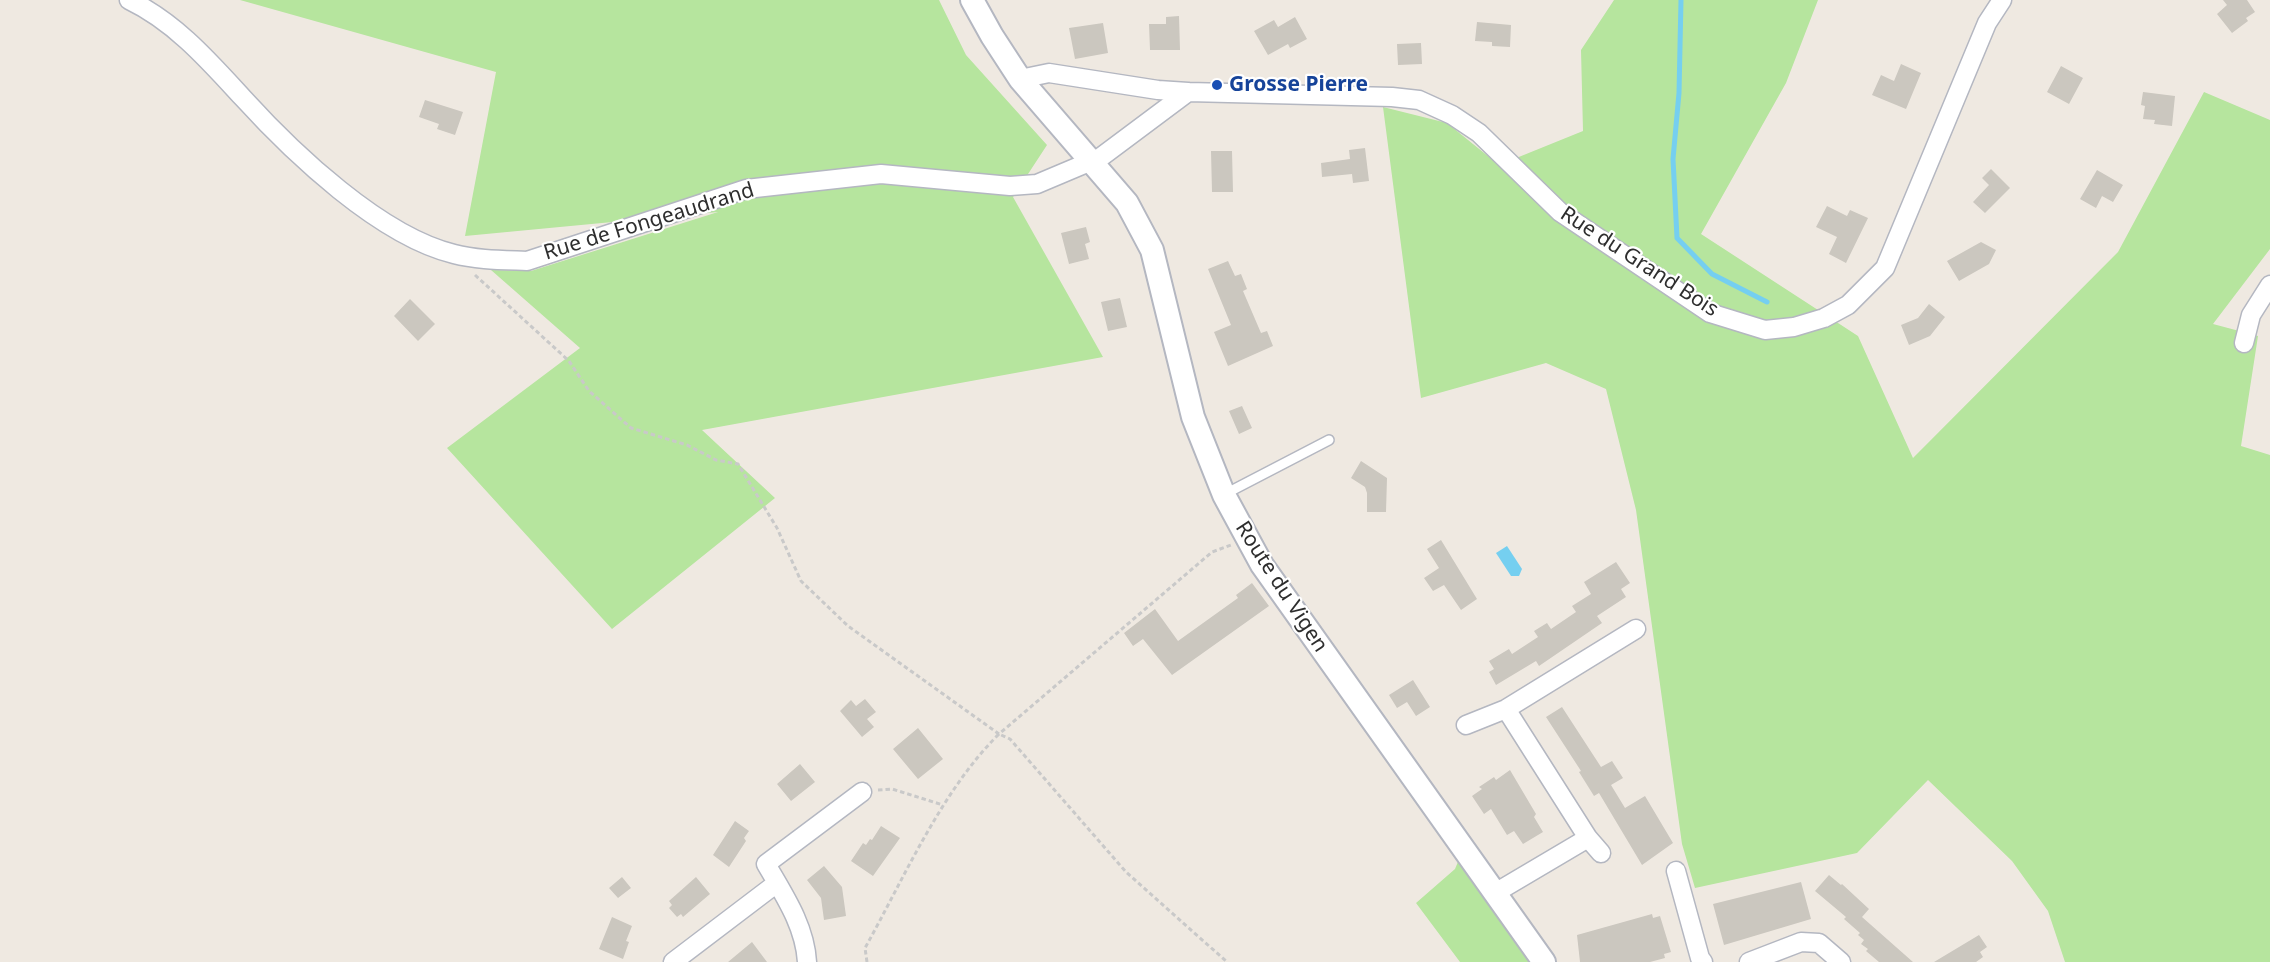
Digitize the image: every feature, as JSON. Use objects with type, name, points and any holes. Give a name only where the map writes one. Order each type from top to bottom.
[{"type":"street","name":"Rue de Fongeaudrand","points":[[129,0],[163,19],[205,57],[273,130],[357,204],[418,240],[453,254],[490,260],[527,261],[746,189],[881,174],[1010,186],[1037,184],[1093,161]]},
{"type":"street","name":"Route du Vigen","points":[[972,0],[1020,79],[1128,203],[1152,250],[1193,417],[1224,495],[1262,565],[1544,962]]},
{"type":"street","name":"Rue du Grand Bois","points":[[1020,79],[1049,73],[1158,90],[1392,97],[1419,100],[1452,116],[1479,133],[1560,212],[1710,313],[1765,330],[1794,327],[1824,318],[1848,305],[1885,268],[1987,23],[2002,0]]},
{"type":"street","points":[[1093,161],[1188,92]]},
{"type":"street","points":[[2244,343],[2251,315],[2270,285]]},
{"type":"street","points":[[1466,725],[1506,709],[1636,628]]},
{"type":"street","points":[[1506,709],[1588,838],[1601,853]]},
{"type":"street","points":[[807,962],[806,947],[792,908],[766,864],[862,792]]},
{"type":"street","points":[[1494,893],[1588,838]]},
{"type":"street","points":[[1676,871],[1703,962]]},
{"type":"street","points":[[673,962],[777,883]]},
{"type":"street","points":[[1749,962],[1801,942],[1819,943],[1841,962]]},
{"type":"lane","points":[[1224,495],[1329,440]]},
{"type":"path","points":[[453,254],[569,361],[589,391],[631,428],[687,445],[716,460],[738,464],[777,528],[801,581],[848,626],[999,734],[1010,739],[1126,872],[1227,962]]},
{"type":"path","points":[[867,962],[866,948],[943,805],[986,746],[1212,552],[1246,538]]},
{"type":"path","points":[[862,792],[892,789],[943,805]]},
{"type":"green space","points":[[240,0],[939,0],[966,55],[1047,145],[1013,197],[1103,357],[702,430],[775,498],[612,629],[447,448],[580,348],[491,270],[531,271],[718,212],[465,236],[496,72]]},
{"type":"green space","points":[[1614,0],[1818,0],[1786,83],[1701,234],[1858,336],[1913,458],[2118,252],[2204,92],[2270,120],[2270,249],[2213,324],[2258,336],[2241,446],[2270,455],[2270,962],[2065,962],[2048,911],[2012,861],[1928,780],[1857,853],[1695,888],[1682,844],[1636,510],[1606,389],[1546,363],[1421,398],[1383,107],[1447,123],[1499,165],[1583,131],[1581,50]]},
{"type":"green space","points":[[1460,857],[1538,962],[1460,962],[1416,903],[1455,869]]},
{"type":"water","points":[[1507,546],[1522,569],[1519,576],[1511,576],[1496,553]]},
{"type":"building","points":[[2223,0],[2247,0],[2255,12],[2246,18],[2248,21],[2232,33],[2217,14],[2227,5]]},
{"type":"building","points":[[1179,16],[1180,50],[1150,50],[1149,24],[1166,24],[1166,17]]},
{"type":"building","points":[[1295,17],[1307,39],[1290,48],[1288,44],[1268,55],[1254,31],[1274,20],[1278,27]]},
{"type":"building","points":[[1477,22],[1511,25],[1510,47],[1492,46],[1492,42],[1475,41]]},
{"type":"building","points":[[1103,23],[1108,53],[1075,59],[1069,28]]},
{"type":"building","points":[[1421,43],[1422,64],[1398,65],[1397,44]]},
{"type":"building","points":[[1901,64],[1921,73],[1906,109],[1872,95],[1881,75],[1894,81]]},
{"type":"building","points":[[2061,66],[2083,78],[2069,104],[2047,92]]},
{"type":"building","points":[[2143,92],[2175,96],[2172,126],[2154,124],[2155,120],[2143,119],[2145,106],[2141,105]]},
{"type":"building","points":[[425,100],[463,112],[455,135],[437,129],[439,124],[419,117]]},
{"type":"building","points":[[1365,148],[1369,181],[1353,183],[1352,174],[1322,177],[1321,163],[1350,159],[1349,150]]},
{"type":"building","points":[[1211,151],[1232,151],[1233,192],[1212,192]]},
{"type":"building","points":[[1991,169],[2010,188],[1985,213],[1973,202],[1989,185],[1982,178]]},
{"type":"building","points":[[2097,170],[2123,185],[2113,202],[2102,196],[2096,208],[2080,199]]},
{"type":"building","points":[[1827,206],[1847,216],[1850,210],[1868,218],[1846,263],[1829,254],[1837,237],[1816,227]]},
{"type":"building","points":[[1086,227],[1090,242],[1085,244],[1089,259],[1069,264],[1061,233]]},
{"type":"building","points":[[1981,242],[1996,250],[1989,264],[1959,281],[1947,261]]},
{"type":"building","points":[[1228,261],[1235,276],[1241,274],[1247,289],[1243,291],[1261,333],[1267,331],[1273,346],[1228,366],[1214,332],[1231,325],[1208,269]]},
{"type":"building","points":[[1120,298],[1127,327],[1108,331],[1101,302]]},
{"type":"building","points":[[410,299],[435,324],[418,341],[394,316]]},
{"type":"building","points":[[1929,304],[1945,317],[1930,336],[1909,345],[1901,325],[1918,318]]},
{"type":"building","points":[[1242,406],[1252,428],[1239,434],[1229,411]]},
{"type":"building","points":[[1361,461],[1387,478],[1386,512],[1367,512],[1365,487],[1351,478]]},
{"type":"building","points":[[1441,540],[1477,599],[1461,610],[1444,585],[1433,591],[1424,578],[1439,568],[1427,549]]},
{"type":"building","points":[[1616,562],[1630,583],[1621,589],[1626,597],[1597,616],[1602,623],[1539,666],[1536,661],[1496,685],[1489,672],[1494,669],[1489,661],[1509,649],[1512,654],[1538,637],[1534,631],[1547,623],[1551,629],[1576,612],[1572,606],[1591,594],[1584,582]]},
{"type":"building","points":[[1252,583],[1269,606],[1172,675],[1143,639],[1133,646],[1124,633],[1155,609],[1178,641],[1238,598],[1236,595]]},
{"type":"building","points":[[1413,680],[1430,707],[1416,716],[1407,702],[1397,708],[1389,695]]},
{"type":"building","points":[[865,699],[876,712],[867,719],[874,727],[862,737],[840,711],[851,700],[856,706]]},
{"type":"building","points":[[1562,707],[1601,767],[1612,761],[1623,778],[1611,785],[1625,808],[1645,796],[1673,843],[1642,865],[1599,793],[1594,796],[1579,772],[1581,771],[1546,717]]},
{"type":"building","points":[[918,728],[943,759],[918,779],[893,749]]},
{"type":"building","points":[[800,764],[815,782],[791,801],[777,784]]},
{"type":"building","points":[[1510,770],[1536,814],[1534,817],[1543,832],[1523,844],[1514,831],[1507,835],[1491,809],[1484,814],[1472,796],[1482,789],[1479,787],[1494,777],[1496,780]]},
{"type":"building","points":[[735,821],[749,831],[744,838],[746,841],[729,867],[713,855]]},
{"type":"building","points":[[881,826],[900,838],[873,876],[851,861],[863,843],[866,845],[870,839],[872,840]]},
{"type":"building","points":[[824,866],[842,887],[846,916],[824,920],[821,898],[807,880]]},
{"type":"building","points":[[1829,875],[1869,909],[1862,917],[1913,962],[1879,962],[1866,951],[1868,949],[1861,944],[1864,940],[1858,935],[1860,933],[1844,919],[1846,917],[1815,891]]},
{"type":"building","points":[[622,877],[631,888],[618,898],[609,888]]},
{"type":"building","points":[[696,877],[710,894],[683,917],[681,914],[677,917],[669,908],[672,905],[669,901]]},
{"type":"building","points":[[1801,882],[1811,919],[1724,945],[1713,904]]},
{"type":"building","points":[[1652,914],[1653,918],[1660,916],[1671,952],[1664,954],[1665,958],[1650,962],[1580,962],[1577,935]]},
{"type":"building","points":[[612,917],[632,926],[626,941],[629,942],[623,959],[599,949]]},
{"type":"building","points":[[1979,935],[1987,947],[1980,952],[1983,957],[1976,962],[1934,962]]},
{"type":"building","points":[[752,942],[767,962],[728,962]]},
{"type":"waterway","points":[[1681,0],[1679,93],[1673,159],[1677,238],[1712,274],[1767,302]]},
{"type":"place","name":"Grosse Pierre","points":[[1217,85]]}]
